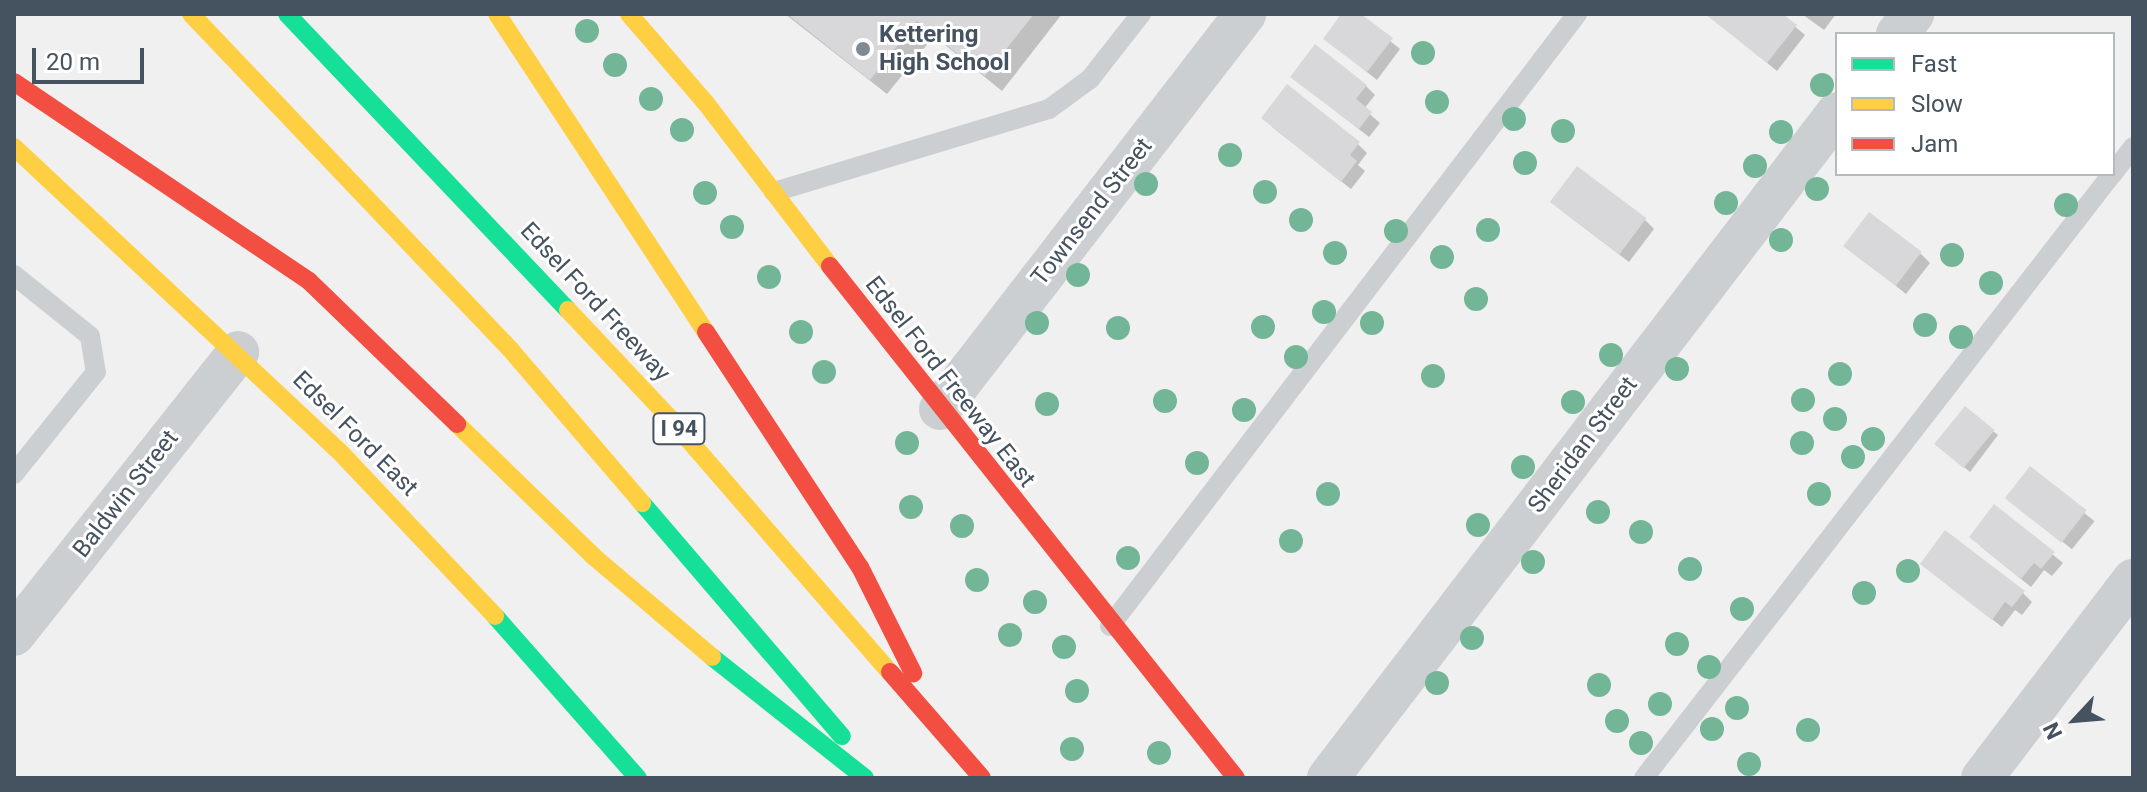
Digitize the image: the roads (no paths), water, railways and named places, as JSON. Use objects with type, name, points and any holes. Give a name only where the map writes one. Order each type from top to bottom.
[{"type":"main road","points":[[191,14],[354,180],[510,349],[877,778]]},
{"type":"main road","name":"Edsel Ford Freeway","points":[[287,14],[667,415],[982,778]]},
{"type":"main road","points":[[497,14],[860,567],[943,732]]},
{"type":"main road","name":"Edsel Ford Freeway East","points":[[629,14],[774,192],[1110,626],[1236,778]]},
{"type":"main road","points":[[14,82],[309,281],[625,584],[865,778]]},
{"type":"main road","name":"Edsel Ford East","points":[[14,147],[238,352],[448,562],[638,778]]},
{"type":"street","name":"Townsend Street","points":[[940,409],[1245,14]]},
{"type":"street","points":[[1899,32],[1913,14]]},
{"type":"street","name":"Sheridan Street","points":[[1328,778],[1835,116]]},
{"type":"street","name":"Baldwin Street","points":[[14,635],[238,352]]},
{"type":"street","points":[[1982,778],[2133,580]]},
{"type":"lane","points":[[774,192],[1049,109],[1090,79],[1141,14]]},
{"type":"lane","points":[[1110,626],[1577,14]]},
{"type":"lane","points":[[2115,170],[2133,147]]},
{"type":"lane","points":[[1644,778],[2111,176]]},
{"type":"lane","points":[[14,275],[90,336],[96,372],[14,474]]},
{"type":"place","name":"Kettering High School","points":[[863,49]]}]
